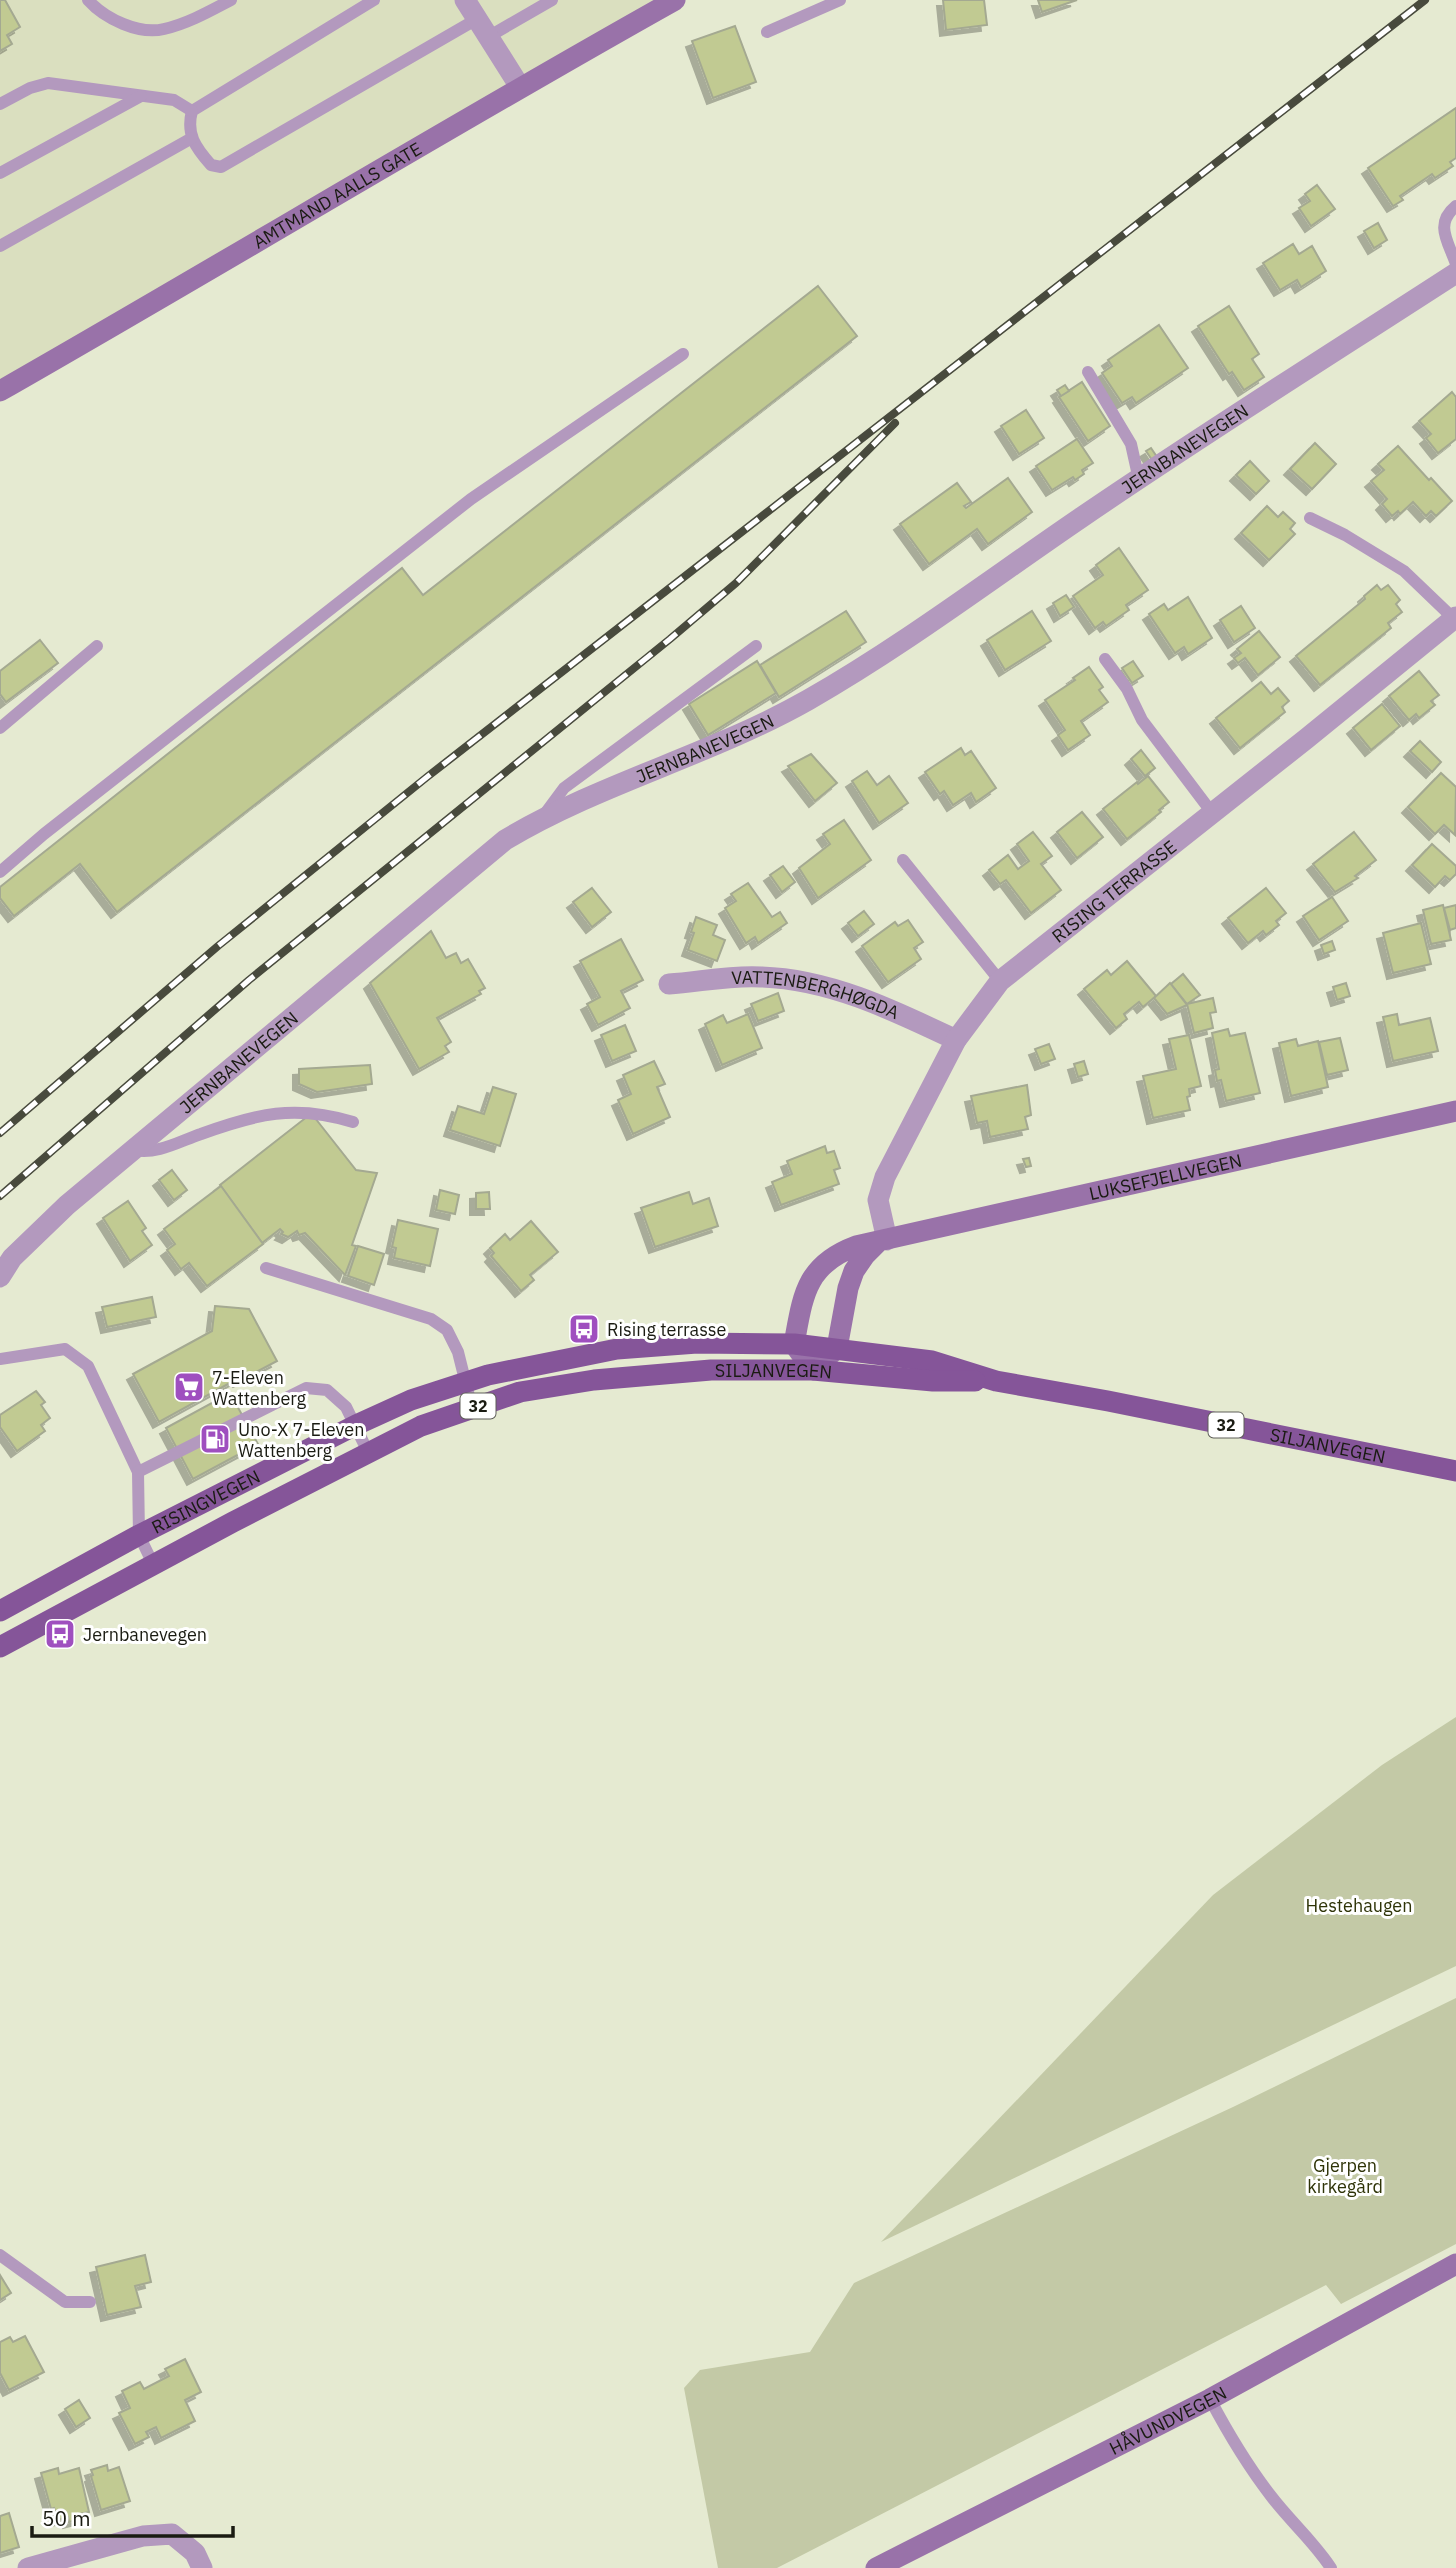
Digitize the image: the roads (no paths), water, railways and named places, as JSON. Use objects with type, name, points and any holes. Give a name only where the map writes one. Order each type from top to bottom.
[{"type":"main road","name":"AMTMAND AALLS GATE","points":[[0,391],[520,87],[675,0]]},
{"type":"main road","name":"LUKSEFJELLVEGEN","points":[[794,1344],[804,1292],[829,1258],[842,1251],[1456,1111]]},
{"type":"main road","points":[[794,1344],[813,1370],[837,1348],[848,1288],[854,1271],[864,1255],[882,1241]]},
{"type":"main road","name":"SILJANVEGEN","points":[[617,1349],[697,1343],[794,1344],[932,1361],[996,1381],[1456,1471]]},
{"type":"main road","name":"RISINGVEGEN","points":[[0,1611],[139,1535],[411,1400],[527,1365],[617,1349]]},
{"type":"main road","name":"SILJANVEGEN","points":[[594,1380],[711,1370],[813,1370],[933,1381],[996,1381]]},
{"type":"main road","name":"RISINGVEGEN","points":[[0,1647],[153,1564],[421,1426],[520,1392],[594,1380]]},
{"type":"main road","name":"HÅVUNDVEGEN","points":[[876,2568],[1210,2399],[1456,2264]]},
{"type":"street","points":[[465,0],[520,87]]},
{"type":"street","name":"JERNBANEVEGEN","points":[[0,1278],[12,1258],[58,1213],[505,840],[542,818],[743,735],[808,700],[895,648],[1139,480],[1456,273]]},
{"type":"street","name":"RISING TERRASSE","points":[[882,1241],[878,1200],[885,1177],[956,1040],[1000,981],[1455,619]]},
{"type":"street","name":"VATTENBERGHØGDA","points":[[669,984],[760,976],[810,984],[888,1007],[956,1040]]},
{"type":"street","points":[[27,2568],[143,2536],[172,2534],[195,2553],[202,2568]]},
{"type":"lane","points":[[88,0],[111,18],[135,28],[162,30],[200,16],[231,0]]},
{"type":"lane","points":[[374,0],[192,111],[188,126],[192,138],[211,165],[221,167],[483,28],[552,0]]},
{"type":"lane","points":[[767,32],[840,0]]},
{"type":"lane","points":[[0,104],[30,88],[48,83],[174,100],[192,111]]},
{"type":"lane","points":[[0,173],[141,96]]},
{"type":"lane","points":[[0,246],[192,138]]},
{"type":"lane","points":[[1456,206],[1446,215],[1442,225],[1456,264]]},
{"type":"lane","points":[[0,872],[44,834],[471,499],[683,354]]},
{"type":"lane","points":[[1088,372],[1130,444],[1139,480]]},
{"type":"lane","points":[[1310,518],[1345,535],[1404,571],[1455,619]]},
{"type":"lane","points":[[0,728],[97,646]]},
{"type":"lane","points":[[542,818],[564,788],[756,646]]},
{"type":"lane","points":[[1105,659],[1127,689],[1142,720],[1213,814]]},
{"type":"lane","points":[[903,860],[1000,981]]},
{"type":"lane","points":[[134,1150],[145,1152],[159,1149],[231,1123],[270,1113],[306,1112],[353,1122]]},
{"type":"lane","points":[[266,1268],[432,1319],[447,1331],[457,1352],[472,1408]]},
{"type":"lane","points":[[0,1359],[65,1349],[88,1366],[138,1472],[139,1535],[153,1564]]},
{"type":"lane","points":[[138,1472],[306,1388],[327,1390],[346,1407],[368,1452]]},
{"type":"lane","points":[[0,2255],[65,2302],[90,2302]]},
{"type":"lane","points":[[1210,2399],[1237,2449],[1273,2499],[1321,2552],[1331,2568]]},
{"type":"railway","points":[[0,1133],[218,946],[427,777],[1425,0]]},
{"type":"railway","points":[[0,1196],[249,980],[736,583],[895,423]]},
{"type":"place","name":"Rising terrasse","points":[[584,1329]]},
{"type":"place","name":"7-Eleven Wattenberg","points":[[189,1387]]},
{"type":"place","name":"Uno-X 7-Eleven Wattenberg","points":[[215,1439]]},
{"type":"place","name":"Jernbanevegen","points":[[60,1634]]},
{"type":"park label","name":"Hestehaugen","points":[[1359,1905]]},
{"type":"park label","name":"Gjerpen kirkegård","points":[[1345,2175]]}]
